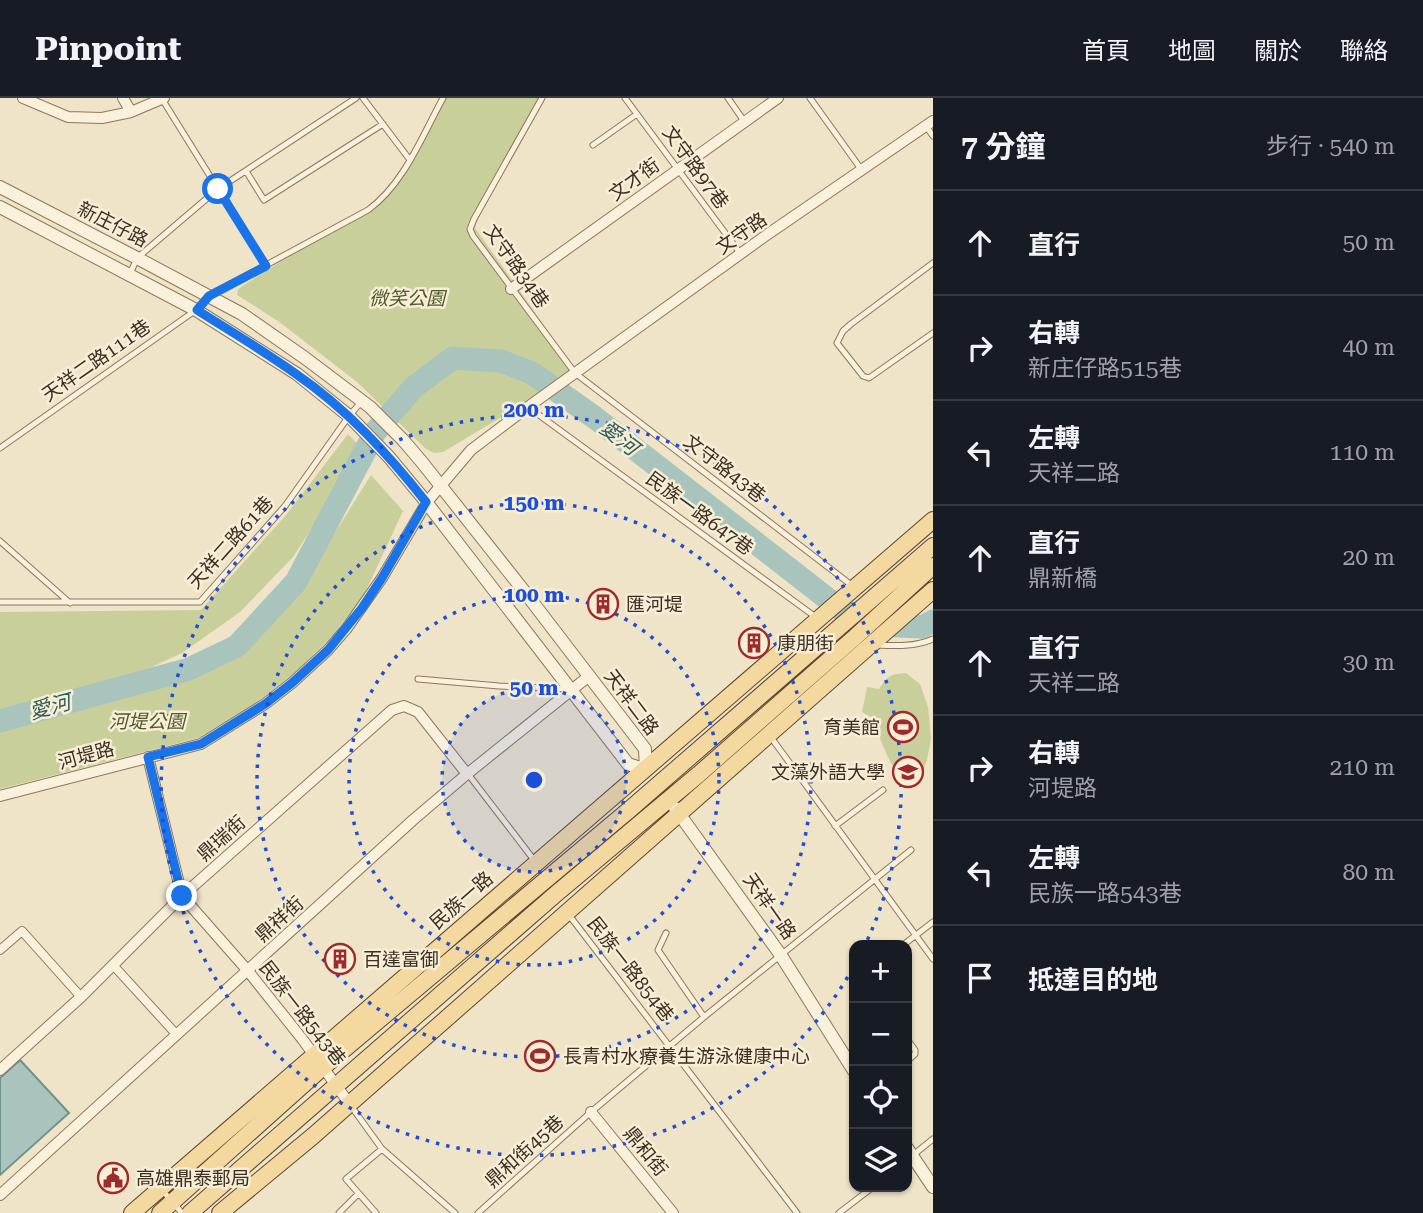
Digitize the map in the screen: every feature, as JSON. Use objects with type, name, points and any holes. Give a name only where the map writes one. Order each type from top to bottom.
[{"type":"main road","points":[[855,587],[933,520]]},
{"type":"main road","name":"民族一路","points":[[132,1213],[658,785],[933,546]]},
{"type":"main road","points":[[190,1213],[557,893],[862,641],[891,615],[933,566]]},
{"type":"main road","name":"民族一路","points":[[171,1209],[319,1061],[337,1037],[855,587]]},
{"type":"main road","points":[[891,615],[933,590]]},
{"type":"main road","points":[[814,623],[829,637]]},
{"type":"main road","points":[[220,1213],[313,1136],[768,734],[862,641]]},
{"type":"street","points":[[23,98],[68,117],[102,118],[131,112],[163,99]]},
{"type":"street","points":[[123,98],[131,112]]},
{"type":"street","name":"文才街","points":[[511,289],[778,98]]},
{"type":"street","name":"文守路","points":[[530,405],[740,254],[929,123]]},
{"type":"street","name":"新庄仔路","points":[[0,187],[209,296]]},
{"type":"street","name":"新庄仔路","points":[[0,206],[197,310]]},
{"type":"street","points":[[209,296],[242,314],[366,405]]},
{"type":"street","points":[[197,310],[297,374],[353,420],[389,457],[426,502],[628,764],[646,770]]},
{"type":"street","name":"天祥二路","points":[[366,405],[403,440],[589,676],[645,749],[646,770]]},
{"type":"street","points":[[440,485],[471,450],[530,405]]},
{"type":"street","name":"河堤路","points":[[0,796],[201,744],[265,704],[328,650],[362,608],[426,502],[440,485]]},
{"type":"street","name":"鼎祥街","points":[[0,1195],[413,820],[589,676]]},
{"type":"street","name":"鼎瑞街","points":[[0,1070],[81,997],[182,896],[392,710],[404,706],[418,712],[467,774]]},
{"type":"street","name":"民族一路543巷","points":[[148,757],[182,896],[248,971],[349,1103]]},
{"type":"street","name":"天祥一路","points":[[646,770],[780,954],[849,1060]]},
{"type":"street","points":[[0,950],[22,931],[81,997]]},
{"type":"street","points":[[113,965],[177,1035]]},
{"type":"street","name":"鼎和街","points":[[592,1112],[667,1211]]},
{"type":"street","points":[[912,1158],[933,1187]]},
{"type":"lane","points":[[130,274],[137,258],[218,189],[356,98]]},
{"type":"lane","points":[[363,98],[410,160]]},
{"type":"lane","points":[[209,296],[381,201],[410,160],[443,98]]},
{"type":"lane","name":"文守路34巷","points":[[542,98],[470,229],[573,374]]},
{"type":"lane","name":"文守路97巷","points":[[625,98],[740,254]]},
{"type":"lane","points":[[728,98],[745,121]]},
{"type":"lane","points":[[810,98],[862,170]]},
{"type":"lane","points":[[163,99],[266,266]]},
{"type":"lane","points":[[593,145],[637,114]]},
{"type":"lane","points":[[929,123],[933,136]]},
{"type":"lane","points":[[246,171],[264,200],[383,124]]},
{"type":"lane","points":[[933,263],[843,331],[836,343],[863,376],[869,378],[933,333]]},
{"type":"lane","name":"天祥二路111巷","points":[[0,448],[197,310],[209,296]]},
{"type":"lane","name":"文守路43巷","points":[[573,374],[855,587]]},
{"type":"lane","name":"天祥二路61巷","points":[[0,602],[200,602],[285,506],[366,405]]},
{"type":"lane","name":"民族一路647巷","points":[[530,405],[814,623]]},
{"type":"lane","points":[[0,541],[70,603]]},
{"type":"lane","points":[[862,641],[894,646],[921,645],[933,639]]},
{"type":"lane","points":[[418,679],[572,689]]},
{"type":"lane","points":[[768,734],[933,959]]},
{"type":"lane","points":[[467,774],[536,863]]},
{"type":"lane","points":[[835,826],[883,790]]},
{"type":"lane","name":"鼎和街45巷","points":[[478,1213],[670,1045],[911,849]]},
{"type":"lane","name":"民族一路854巷","points":[[567,912],[797,1213]]},
{"type":"lane","points":[[910,940],[933,922]]},
{"type":"lane","points":[[666,933],[658,950],[704,1017]]},
{"type":"lane","points":[[349,1103],[382,1149],[455,1213]]},
{"type":"lane","points":[[912,1152],[933,1139]]},
{"type":"lane","points":[[376,1213],[346,1179],[382,1149]]},
{"type":"lane","points":[[160,1188],[171,1209]]},
{"type":"lane","points":[[839,1213],[866,1192]]},
{"type":"lane","points":[[339,1213],[358,1194]]},
{"type":"green space","name":"微笑公園","points":[[443,98],[542,98],[475,228],[577,372],[443,452],[434,453],[426,449],[357,382],[278,321],[237,295],[238,289],[320,236],[368,210],[394,185]]},
{"type":"green space","points":[[348,434],[365,452],[360,455],[293,557],[240,612],[182,653],[117,683],[0,715],[0,612],[201,610],[286,515]]},
{"type":"green space","name":"河堤公園","points":[[371,475],[403,511],[364,595],[334,634],[296,672],[248,709],[202,737],[0,789],[0,727],[191,679],[259,639],[293,600]]},
{"type":"green space","name":"育美館","points":[[906,673],[920,684],[928,707],[931,739],[920,779],[913,780],[904,778],[893,767],[874,719],[862,712],[867,687],[879,689],[890,676]]},
{"type":"water","points":[[20,1060],[69,1113],[0,1175],[0,1078]]},
{"type":"waterway","name":"愛河","points":[[0,721],[189,669],[237,646],[296,582],[375,432],[414,387],[453,358],[501,361],[532,373],[594,417],[842,610],[874,625],[922,627],[933,621]]},
{"type":"place","name":"匯河堤","points":[[603,604]]},
{"type":"place","name":"康朋街","points":[[754,643]]},
{"type":"place","name":"育美館","points":[[903,727]]},
{"type":"place","name":"文藻外語大學","points":[[908,772]]},
{"type":"place","name":"百達富御","points":[[340,959]]},
{"type":"place","name":"長青村水療養生游泳健康中心","points":[[540,1056]]},
{"type":"place","name":"高雄鼎泰郵局","points":[[113,1178]]},
{"type":"route","points":[[182,896],[148,757],[201,744],[265,704],[328,650],[382,578],[426,502],[389,457],[349,416],[297,374],[197,310],[209,296],[266,266],[218,189]]}]
